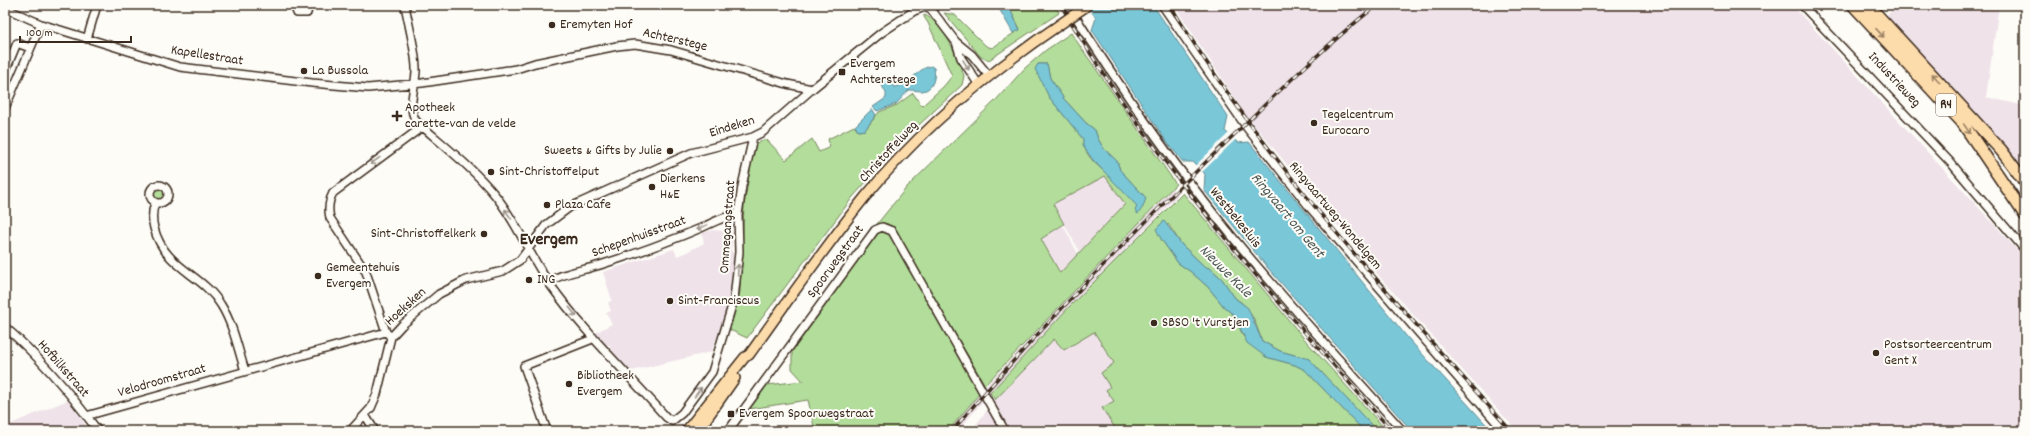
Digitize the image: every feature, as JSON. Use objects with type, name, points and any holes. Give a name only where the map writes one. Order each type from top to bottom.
[{"type":"highway","name":"Industrieweg","points":[[1853,5],[1962,122],[2025,215]]},
{"type":"highway","name":"R4","points":[[1868,5],[2001,150],[2025,182]]},
{"type":"main road","name":"Christoffelweg","points":[[698,431],[748,359],[749,355],[866,197],[921,136],[989,76],[1022,50],[1088,5]]},
{"type":"main road","name":"Christoffelweg","points":[[686,431],[745,357],[749,355]]},
{"type":"street","points":[[87,39],[97,5]]},
{"type":"street","points":[[294,5],[297,13],[300,14],[307,13],[309,5]]},
{"type":"street","points":[[405,5],[416,71],[411,98],[413,115],[422,127],[465,163],[495,195],[548,282],[593,337],[590,340],[524,366],[547,431]]},
{"type":"street","name":"Westbekesluis","points":[[1068,5],[1121,88],[1225,228],[1403,431]]},
{"type":"street","name":"Ringvaartweg-Wondelgem","points":[[1162,5],[1247,128],[1311,209],[1504,431]]},
{"type":"street","name":"Industrieweg","points":[[1802,5],[1951,163],[2025,250]]},
{"type":"street","points":[[931,6],[956,42],[962,58],[979,85]]},
{"type":"street","name":"Eindeken","points":[[528,248],[546,225],[570,207],[691,153],[753,137],[763,132],[812,89],[898,21],[920,8],[931,6]]},
{"type":"street","name":"Kapellestraat","points":[[5,8],[41,24],[180,67],[368,88],[414,84]]},
{"type":"street","points":[[5,108],[41,24]]},
{"type":"street","points":[[956,42],[972,55],[989,76]]},
{"type":"street","points":[[5,72],[16,43],[30,48]]},
{"type":"street","name":"Achterstege","points":[[414,84],[516,69],[535,63],[617,46],[636,44],[671,50],[787,84],[812,89]]},
{"type":"street","points":[[388,334],[366,272],[328,213],[333,192],[422,127]]},
{"type":"street","name":"Ommegangstraat","points":[[593,337],[666,418],[672,421],[682,413],[709,376],[718,352],[736,292],[739,252],[738,215],[742,186],[753,137]]},
{"type":"street","points":[[155,204],[153,208],[153,223],[159,242],[172,261],[216,296],[233,332],[245,371]]},
{"type":"street","name":"Schepenhuisstraat","points":[[548,282],[576,270],[583,270],[654,248],[732,215],[738,215]]},
{"type":"street","name":"Spoorwegstraat","points":[[728,431],[875,230],[882,227],[892,231],[1005,431]]},
{"type":"street","name":"Hoeksken","points":[[350,431],[371,408],[377,394],[388,334],[439,294],[466,280],[503,271],[520,260],[528,248]]},
{"type":"street","name":"Hofbilkstraat","points":[[5,328],[28,346],[98,431]]},
{"type":"street","name":"Velodroomstraat","points":[[86,416],[245,371],[388,334]]},
{"type":"street","points":[[365,415],[375,431]]},
{"type":"shaded area","points":[[1174,5],[1792,5],[2025,258],[2025,431],[1517,431],[1384,282],[1246,115]]},
{"type":"shaded area","points":[[1898,5],[1999,5],[1986,97],[2025,106],[2025,174],[1884,18]]},
{"type":"shaded area","points":[[1105,175],[1125,204],[1080,252],[1053,204]]},
{"type":"shaded area","points":[[1172,189],[1178,195],[992,390],[958,431],[949,431],[989,383]]},
{"type":"shaded area","points":[[1063,225],[1078,254],[1060,273],[1041,238]]},
{"type":"shaded area","name":"Sint-Franciscus","points":[[713,230],[733,232],[731,251],[733,252],[733,278],[728,309],[711,352],[631,371],[612,351],[610,345],[606,345],[595,333],[612,324],[606,313],[611,311],[608,303],[612,300],[603,272],[674,249],[677,256],[685,253],[704,243],[702,233]]},
{"type":"shaded area","name":"SBSO 't Vurstjen","points":[[1154,236],[1243,336],[1364,431],[971,431],[995,400]]},
{"type":"shaded area","points":[[68,400],[90,431],[5,431],[5,418],[11,424]]},
{"type":"green space","points":[[1008,5],[1055,5],[1059,13],[989,60],[981,57],[944,13],[955,15],[986,46],[992,48],[1020,29]]},
{"type":"green space","points":[[924,15],[931,18],[937,24],[949,41],[964,76],[962,85],[906,137],[852,198],[747,338],[730,330],[740,292],[744,206],[754,145],[766,139],[786,160],[812,139],[819,152],[830,147],[828,139],[854,126],[858,131],[865,130],[879,112],[897,105],[913,93],[922,106],[944,86],[952,76]]},
{"type":"green space","points":[[1071,33],[1176,184],[985,385],[895,230],[888,224],[877,224],[907,187],[996,100],[1025,68],[1046,50]],"holes":[[[1038,64],[1047,64],[1050,78],[1064,99],[1086,123],[1095,130],[1104,149],[1117,161],[1120,170],[1146,198],[1117,181],[1097,165],[1090,157],[1085,148],[1083,139],[1049,97],[1036,69]],[[1105,176],[1125,204],[1060,273],[1041,239],[1064,224],[1053,204]]]},
{"type":"green space","points":[[159,187],[165,189],[167,195],[165,201],[159,203],[153,201],[151,195],[153,189]]},
{"type":"green space","name":"SBSO 't Vurstjen","points":[[1183,193],[1307,342],[1387,431],[1377,431],[1309,359],[1280,351],[1262,341],[1254,319],[1242,303],[1235,298],[1222,279],[1211,269],[1204,266],[1182,245],[1168,224],[1161,239],[1178,263],[1208,287],[1225,308],[1234,315],[1243,336],[1266,357],[1295,365],[1305,370],[1364,431],[1117,431],[1102,408],[1114,401],[1106,390],[1110,387],[1101,373],[1114,363],[1094,332],[1064,350],[1054,339],[995,400],[990,393],[1068,308]]},
{"type":"green space","points":[[885,232],[890,235],[980,393],[948,431],[815,431],[808,400],[749,409],[767,385],[803,381],[792,369],[792,352],[878,233]]},
{"type":"water","points":[[997,5],[1008,5],[1020,30],[1013,33]]},
{"type":"water","name":"Ringvaart om Gent","points":[[1087,5],[1153,5],[1228,117],[1225,131],[1238,143],[1249,142],[1407,337],[1492,431],[1412,431],[1267,267],[1204,190],[1205,174],[1193,162],[1183,162],[1166,141],[1092,30],[1096,18]]},
{"type":"water","points":[[1038,64],[1047,64],[1050,78],[1064,99],[1086,123],[1095,130],[1104,149],[1117,161],[1120,170],[1146,198],[1143,207],[1138,214],[1135,211],[1137,206],[1093,160],[1083,146],[1083,139],[1049,97],[1035,69]]},
{"type":"water","points":[[931,66],[934,68],[935,75],[929,88],[922,91],[909,90],[896,104],[877,111],[873,107],[886,98],[886,93],[880,82],[882,79],[889,76],[894,87],[899,86],[909,81],[921,70]]},
{"type":"water","points":[[871,110],[873,110],[876,115],[865,130],[858,131],[855,126]]},
{"type":"water","points":[[1164,221],[1182,245],[1204,266],[1211,269],[1222,279],[1235,298],[1248,308],[1262,341],[1280,351],[1309,359],[1377,431],[1364,431],[1305,370],[1295,365],[1266,357],[1247,343],[1234,315],[1225,308],[1208,287],[1178,263],[1161,239],[1156,229]]},
{"type":"pier","points":[[1230,132],[1236,139],[1201,173],[1195,166]]},
{"type":"railway","points":[[1061,5],[1096,63],[1134,119],[1174,173],[1302,330],[1392,431]]},
{"type":"railway","points":[[1170,5],[1207,63],[1246,118],[1330,226],[1511,431]]},
{"type":"railway","points":[[952,431],[1045,326],[1143,224],[1291,80],[1333,41],[1377,5]]},
{"type":"place","name":"Eremyten Hof","points":[[552,25]]},
{"type":"place","name":"La Bussola","points":[[304,71]]},
{"type":"place","name":"Evergem Achterstege","points":[[842,72]]},
{"type":"place","name":"Apotheek carette-van de velde","points":[[397,116]]},
{"type":"place","name":"Tegelcentrum Eurocaro","points":[[1314,123]]},
{"type":"place","name":"Sweets & Gifts by Julie","points":[[670,151]]},
{"type":"place","name":"Sint-Christoffelput","points":[[491,172]]},
{"type":"place","name":"Dierkens H&E","points":[[652,187]]},
{"type":"place","name":"Plaza Cafe","points":[[547,205]]},
{"type":"place","name":"Sint-Christoffelkerk","points":[[484,234]]},
{"type":"place","name":"Gemeentehuis Evergem","points":[[318,276]]},
{"type":"place","name":"ING","points":[[529,280]]},
{"type":"place","name":"Sint-Franciscus","points":[[670,301]]},
{"type":"place","name":"SBSO 't Vurstjen","points":[[1154,323]]},
{"type":"place","name":"Postsorteercentrum Gent X","points":[[1876,353]]},
{"type":"place","name":"Bibliotheek Evergem","points":[[569,384]]},
{"type":"place","name":"Evergem Spoorwegstraat","points":[[731,414]]},
{"type":"district","name":"Evergem","points":[[549,240]]},
{"type":"water label","name":"Nieuwe Kale","points":[[1225,272]]}]
